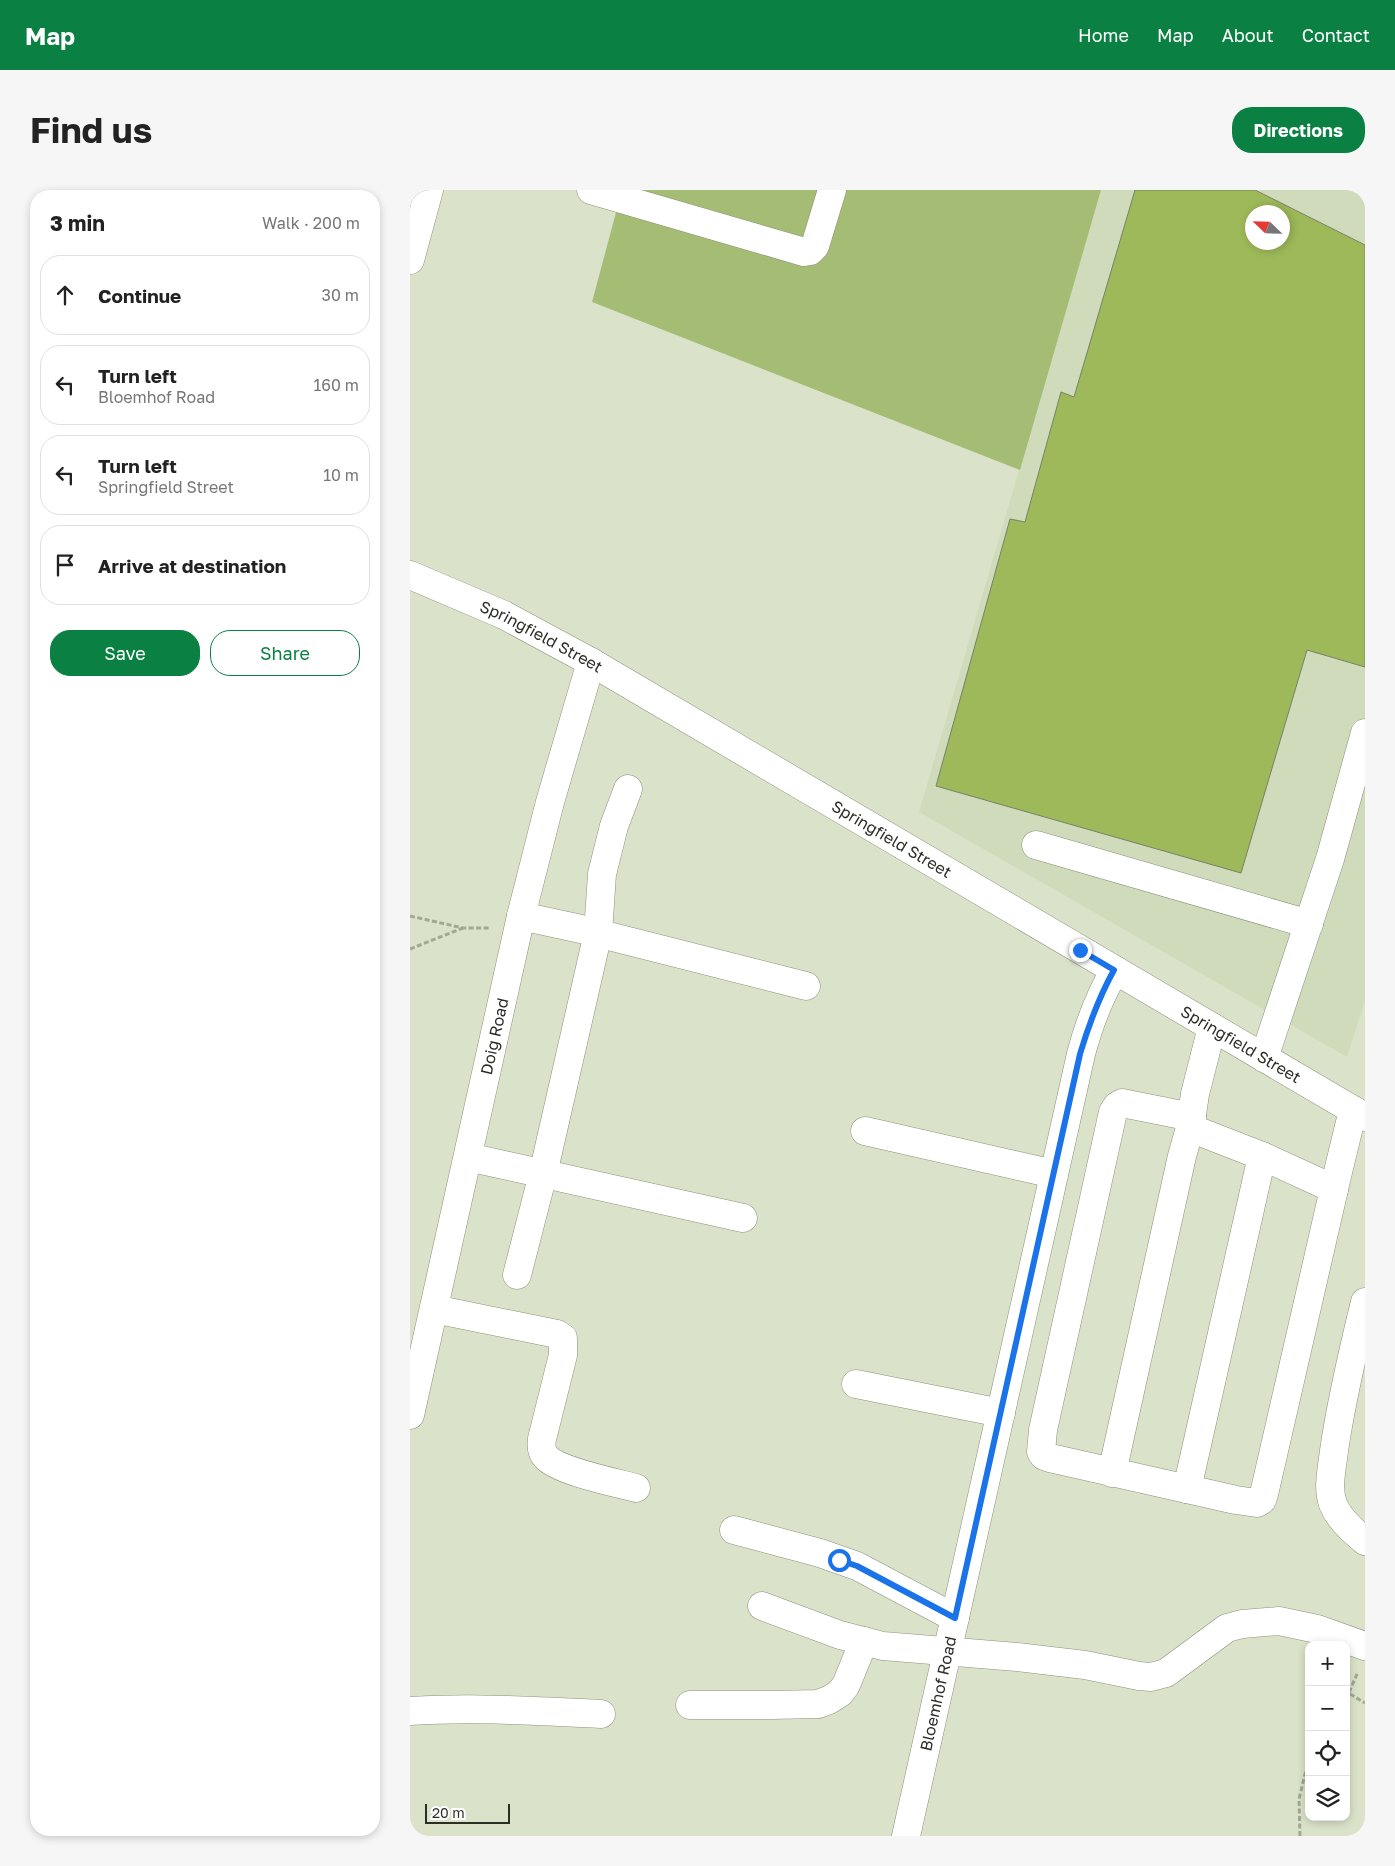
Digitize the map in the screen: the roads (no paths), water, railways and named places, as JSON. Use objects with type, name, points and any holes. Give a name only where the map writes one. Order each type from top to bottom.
[{"type":"street","points":[[410,260],[429,190]]},
{"type":"street","points":[[591,190],[804,252],[810,251],[815,246],[832,190]]},
{"type":"street","name":"Springfield Street","points":[[410,575],[504,614],[592,662],[1359,1113]]},
{"type":"street","name":"Doig Road","points":[[410,1415],[520,922],[550,802],[592,662]]},
{"type":"street","points":[[1264,1058],[1330,859],[1365,733]]},
{"type":"street","points":[[516,1275],[543,1174],[598,933],[602,874],[614,826],[628,789]]},
{"type":"street","points":[[1036,845],[1309,924]]},
{"type":"street","points":[[520,922],[598,933],[806,986]]},
{"type":"street","name":"Bloemhof Road","points":[[906,1836],[1080,1054],[1100,996],[1114,970]]},
{"type":"street","points":[[1112,1473],[1182,1156],[1191,1123],[1195,1094],[1212,1027]]},
{"type":"street","points":[[1334,1189],[1191,1123],[1122,1104],[1117,1106],[1110,1119],[1042,1430],[1041,1452],[1044,1456],[1112,1473],[1249,1502],[1257,1503],[1262,1500],[1334,1189],[1359,1113]]},
{"type":"street","points":[[865,1131],[1054,1174]]},
{"type":"street","points":[[1187,1488],[1262,1156]]},
{"type":"street","points":[[468,1157],[743,1218]]},
{"type":"street","points":[[1365,1302],[1357,1369],[1336,1437],[1330,1482],[1333,1504],[1347,1526],[1365,1541]]},
{"type":"street","points":[[434,1309],[557,1334],[562,1338],[564,1345],[563,1355],[541,1449],[551,1462],[636,1488]]},
{"type":"street","points":[[856,1384],[1001,1414]]},
{"type":"street","points":[[734,1530],[820,1553],[857,1566],[955,1618]]},
{"type":"street","points":[[762,1606],[840,1635],[883,1646],[1017,1657],[1085,1665],[1139,1676],[1166,1673],[1227,1628],[1242,1624],[1280,1621],[1317,1628],[1362,1658]]},
{"type":"street","points":[[690,1705],[818,1704],[840,1692],[846,1685],[864,1641]]},
{"type":"street","points":[[410,1711],[437,1709],[518,1710],[601,1714]]}]
